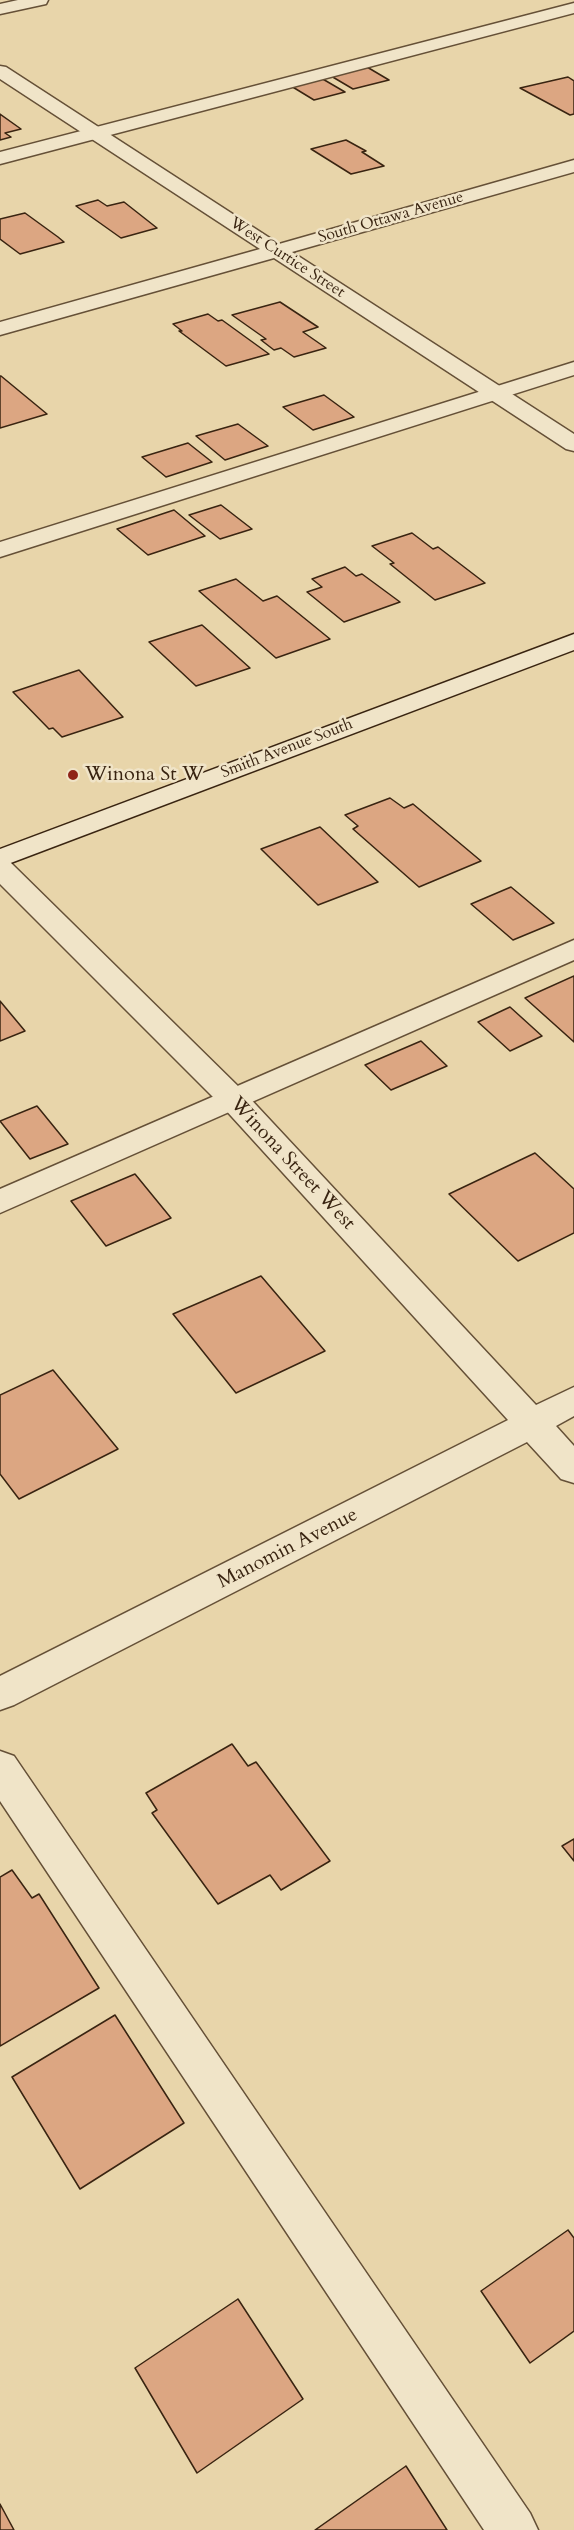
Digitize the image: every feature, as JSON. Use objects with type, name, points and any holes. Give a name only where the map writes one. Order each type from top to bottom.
[{"type":"street","points":[[0,9],[40,0]]},
{"type":"street","points":[[0,158],[574,8]]},
{"type":"street","name":"West Curtice Street","points":[[0,71],[574,444]]},
{"type":"street","name":"South Ottawa Avenue","points":[[0,329],[574,166]]},
{"type":"street","points":[[0,550],[574,368]]},
{"type":"street","name":"Smith Avenue South","points":[[0,859],[574,641]]},
{"type":"street","name":"Winona Street West","points":[[0,868],[233,1099],[574,1469]]},
{"type":"street","points":[[0,1202],[574,949]]},
{"type":"street","name":"Manomin Avenue","points":[[0,1695],[574,1400]]},
{"type":"street","points":[[0,1768],[513,2530]]},
{"type":"building","points":[[367,67],[389,80],[353,89],[331,76]]},
{"type":"building","points":[[568,77],[574,81],[574,114],[570,115],[520,88]]},
{"type":"building","points":[[321,78],[345,92],[314,100],[291,86]]},
{"type":"building","points":[[0,114],[21,129],[5,133],[11,137],[0,140]]},
{"type":"building","points":[[346,140],[366,151],[362,152],[384,166],[351,174],[311,149]]},
{"type":"building","points":[[98,200],[107,206],[124,202],[157,228],[121,238],[76,206]]},
{"type":"building","points":[[25,213],[64,242],[20,254],[0,239],[0,219]]},
{"type":"building","points":[[280,302],[318,327],[303,332],[326,348],[294,357],[281,348],[274,350],[261,340],[266,339],[232,315]]},
{"type":"building","points":[[208,314],[218,321],[222,320],[269,354],[226,366],[173,324]]},
{"type":"building","points":[[1,376],[47,414],[0,428]]},
{"type":"building","points":[[324,395],[354,417],[313,430],[283,407]]},
{"type":"building","points":[[238,424],[268,446],[225,460],[196,436]]},
{"type":"building","points":[[188,443],[212,462],[166,477],[142,457]]},
{"type":"building","points":[[221,505],[252,529],[220,539],[189,515]]},
{"type":"building","points":[[174,510],[205,536],[148,555],[117,529]]},
{"type":"building","points":[[412,533],[433,549],[438,547],[485,583],[435,600],[390,564],[394,563],[372,546]]},
{"type":"building","points":[[345,567],[356,576],[362,574],[400,602],[344,622],[307,592],[322,587],[312,579]]},
{"type":"building","points":[[236,579],[263,601],[277,596],[330,639],[276,658],[199,591]]},
{"type":"building","points":[[202,625],[250,668],[196,686],[149,642]]},
{"type":"building","points":[[79,670],[123,717],[62,737],[53,728],[49,729],[13,692]]},
{"type":"building","points":[[390,798],[404,808],[413,804],[481,861],[419,887],[353,829],[358,826],[345,815]]},
{"type":"building","points":[[320,827],[378,882],[318,905],[261,849]]},
{"type":"building","points":[[511,887],[554,923],[513,940],[471,904]]},
{"type":"building","points":[[574,976],[574,1042],[525,998]]},
{"type":"building","points":[[0,1001],[25,1031],[0,1041]]},
{"type":"building","points":[[510,1007],[542,1036],[510,1051],[478,1022]]},
{"type":"building","points":[[421,1041],[447,1066],[391,1090],[365,1065]]},
{"type":"building","points":[[37,1106],[68,1144],[30,1159],[0,1121]]},
{"type":"building","points":[[535,1153],[574,1189],[574,1233],[518,1261],[449,1194]]},
{"type":"building","points":[[135,1174],[171,1218],[106,1246],[71,1201]]},
{"type":"building","points":[[261,1276],[325,1351],[236,1393],[173,1314]]},
{"type":"building","points":[[53,1370],[118,1449],[19,1499],[0,1474],[0,1395]]},
{"type":"building","points":[[232,1744],[248,1766],[256,1762],[330,1861],[281,1890],[270,1875],[218,1904],[152,1813],[157,1810],[146,1793]]},
{"type":"building","points":[[574,1839],[574,1861],[562,1846]]},
{"type":"building","points":[[12,1870],[32,1898],[39,1894],[99,1988],[0,2046],[0,1877]]},
{"type":"building","points":[[115,2015],[184,2123],[80,2189],[12,2077]]},
{"type":"building","points":[[568,2230],[574,2238],[574,2331],[530,2363],[481,2291]]},
{"type":"building","points":[[238,2299],[303,2399],[197,2473],[135,2368]]},
{"type":"building","points":[[406,2466],[447,2530],[315,2530]]},
{"type":"building","points":[[0,2504],[14,2530],[0,2530]]},
{"type":"place","name":"Winona St W","points":[[73,775]]}]
